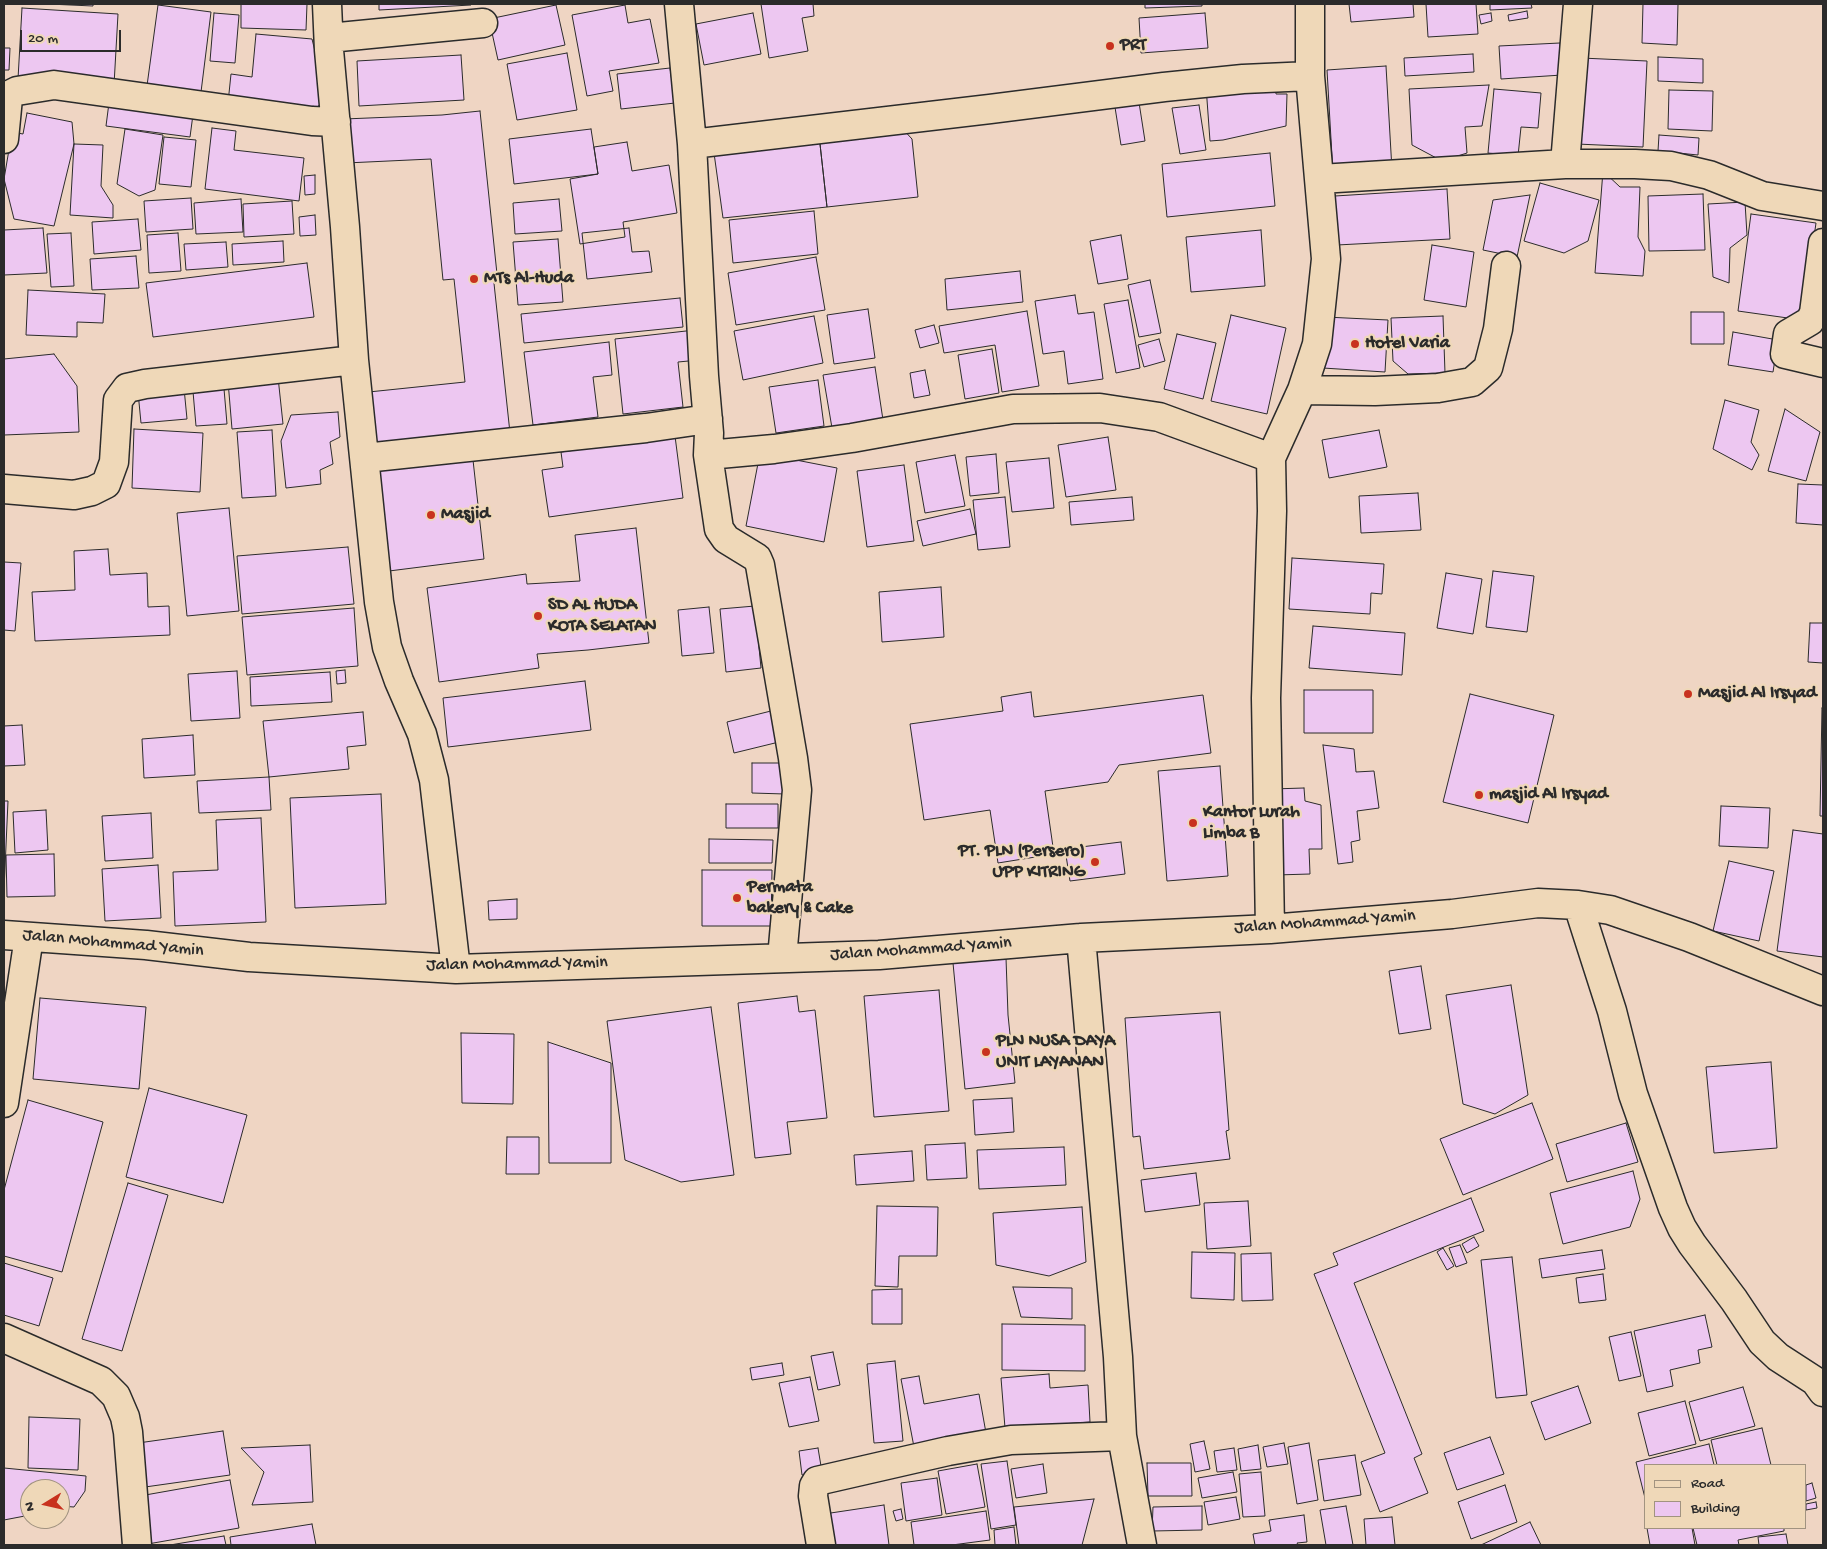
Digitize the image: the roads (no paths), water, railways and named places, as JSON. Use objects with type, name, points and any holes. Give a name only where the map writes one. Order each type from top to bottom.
[{"type":"street","points":[[327,4],[354,360],[379,602],[386,647],[422,734],[434,780],[456,969]]},
{"type":"street","points":[[679,4],[692,144],[704,376],[709,433],[708,455],[719,529],[726,539],[758,558],[797,790],[782,958]]},
{"type":"street","points":[[1270,929],[1266,698],[1272,511],[1270,458],[1302,390],[1317,344],[1326,259],[1310,76],[1310,4]]},
{"type":"street","points":[[1565,164],[1578,4]]},
{"type":"street","points":[[329,38],[483,23]]},
{"type":"street","points":[[692,144],[980,111],[1164,87],[1243,79],[1310,76]]},
{"type":"street","points":[[4,139],[8,98],[11,94],[17,90],[54,85],[312,121],[336,122]]},
{"type":"street","points":[[1320,179],[1565,164],[1635,164],[1671,166],[1709,175],[1762,196],[1823,206]]},
{"type":"street","points":[[1823,243],[1812,318],[1788,334],[1785,354],[1823,363]]},
{"type":"street","points":[[1302,390],[1375,391],[1438,388],[1472,382],[1488,368],[1498,329],[1506,266]]},
{"type":"street","points":[[4,489],[74,495],[92,491],[106,484],[114,462],[118,400],[127,388],[145,384],[354,360]]},
{"type":"street","points":[[708,455],[774,449],[852,438],[1013,409],[1100,408],[1159,416],[1270,458]]},
{"type":"street","points":[[365,458],[646,428],[708,419]]},
{"type":"street","name":"Jalan Mohammad Yamin","points":[[16,936],[146,945],[249,957],[456,969],[879,955],[1081,938],[1270,929],[1452,914],[1538,903],[1578,905],[1610,910],[1689,936],[1823,991]]},
{"type":"street","points":[[1578,905],[1612,1011],[1633,1094],[1682,1228],[1762,1342],[1778,1357],[1815,1380],[1823,1392]]},
{"type":"street","points":[[4,1103],[16,936]]},
{"type":"street","points":[[1081,938],[1118,1358],[1122,1436],[1142,1545]]},
{"type":"street","points":[[4,1338],[101,1382],[116,1396],[122,1407],[128,1432],[137,1545]]},
{"type":"street","points":[[821,1545],[813,1496],[814,1486],[817,1481],[948,1450],[1010,1440],[1122,1436]]},
{"type":"place","name":"PRT","points":[[1110,46]]},
{"type":"place","name":"MTs Al-Huda","points":[[474,279]]},
{"type":"place","name":"Hotel Varia","points":[[1355,344]]},
{"type":"place","name":"Masjid","points":[[431,515]]},
{"type":"place","name":"SD AL HUDA KOTA SELATAN","points":[[538,616]]},
{"type":"place","name":"Masjid Al Irsyad","points":[[1688,694]]},
{"type":"place","name":"masjid Al Irsyad","points":[[1479,795]]},
{"type":"place","name":"Kantor Lurah Limba B","points":[[1193,823]]},
{"type":"place","name":"PT. PLN (Persero) UPP KITRING","points":[[1095,862]]},
{"type":"place","name":"Permata bakery & Cake","points":[[737,898]]},
{"type":"place","name":"PLN NUSA DAYA UNIT LAYANAN","points":[[986,1052]]}]
